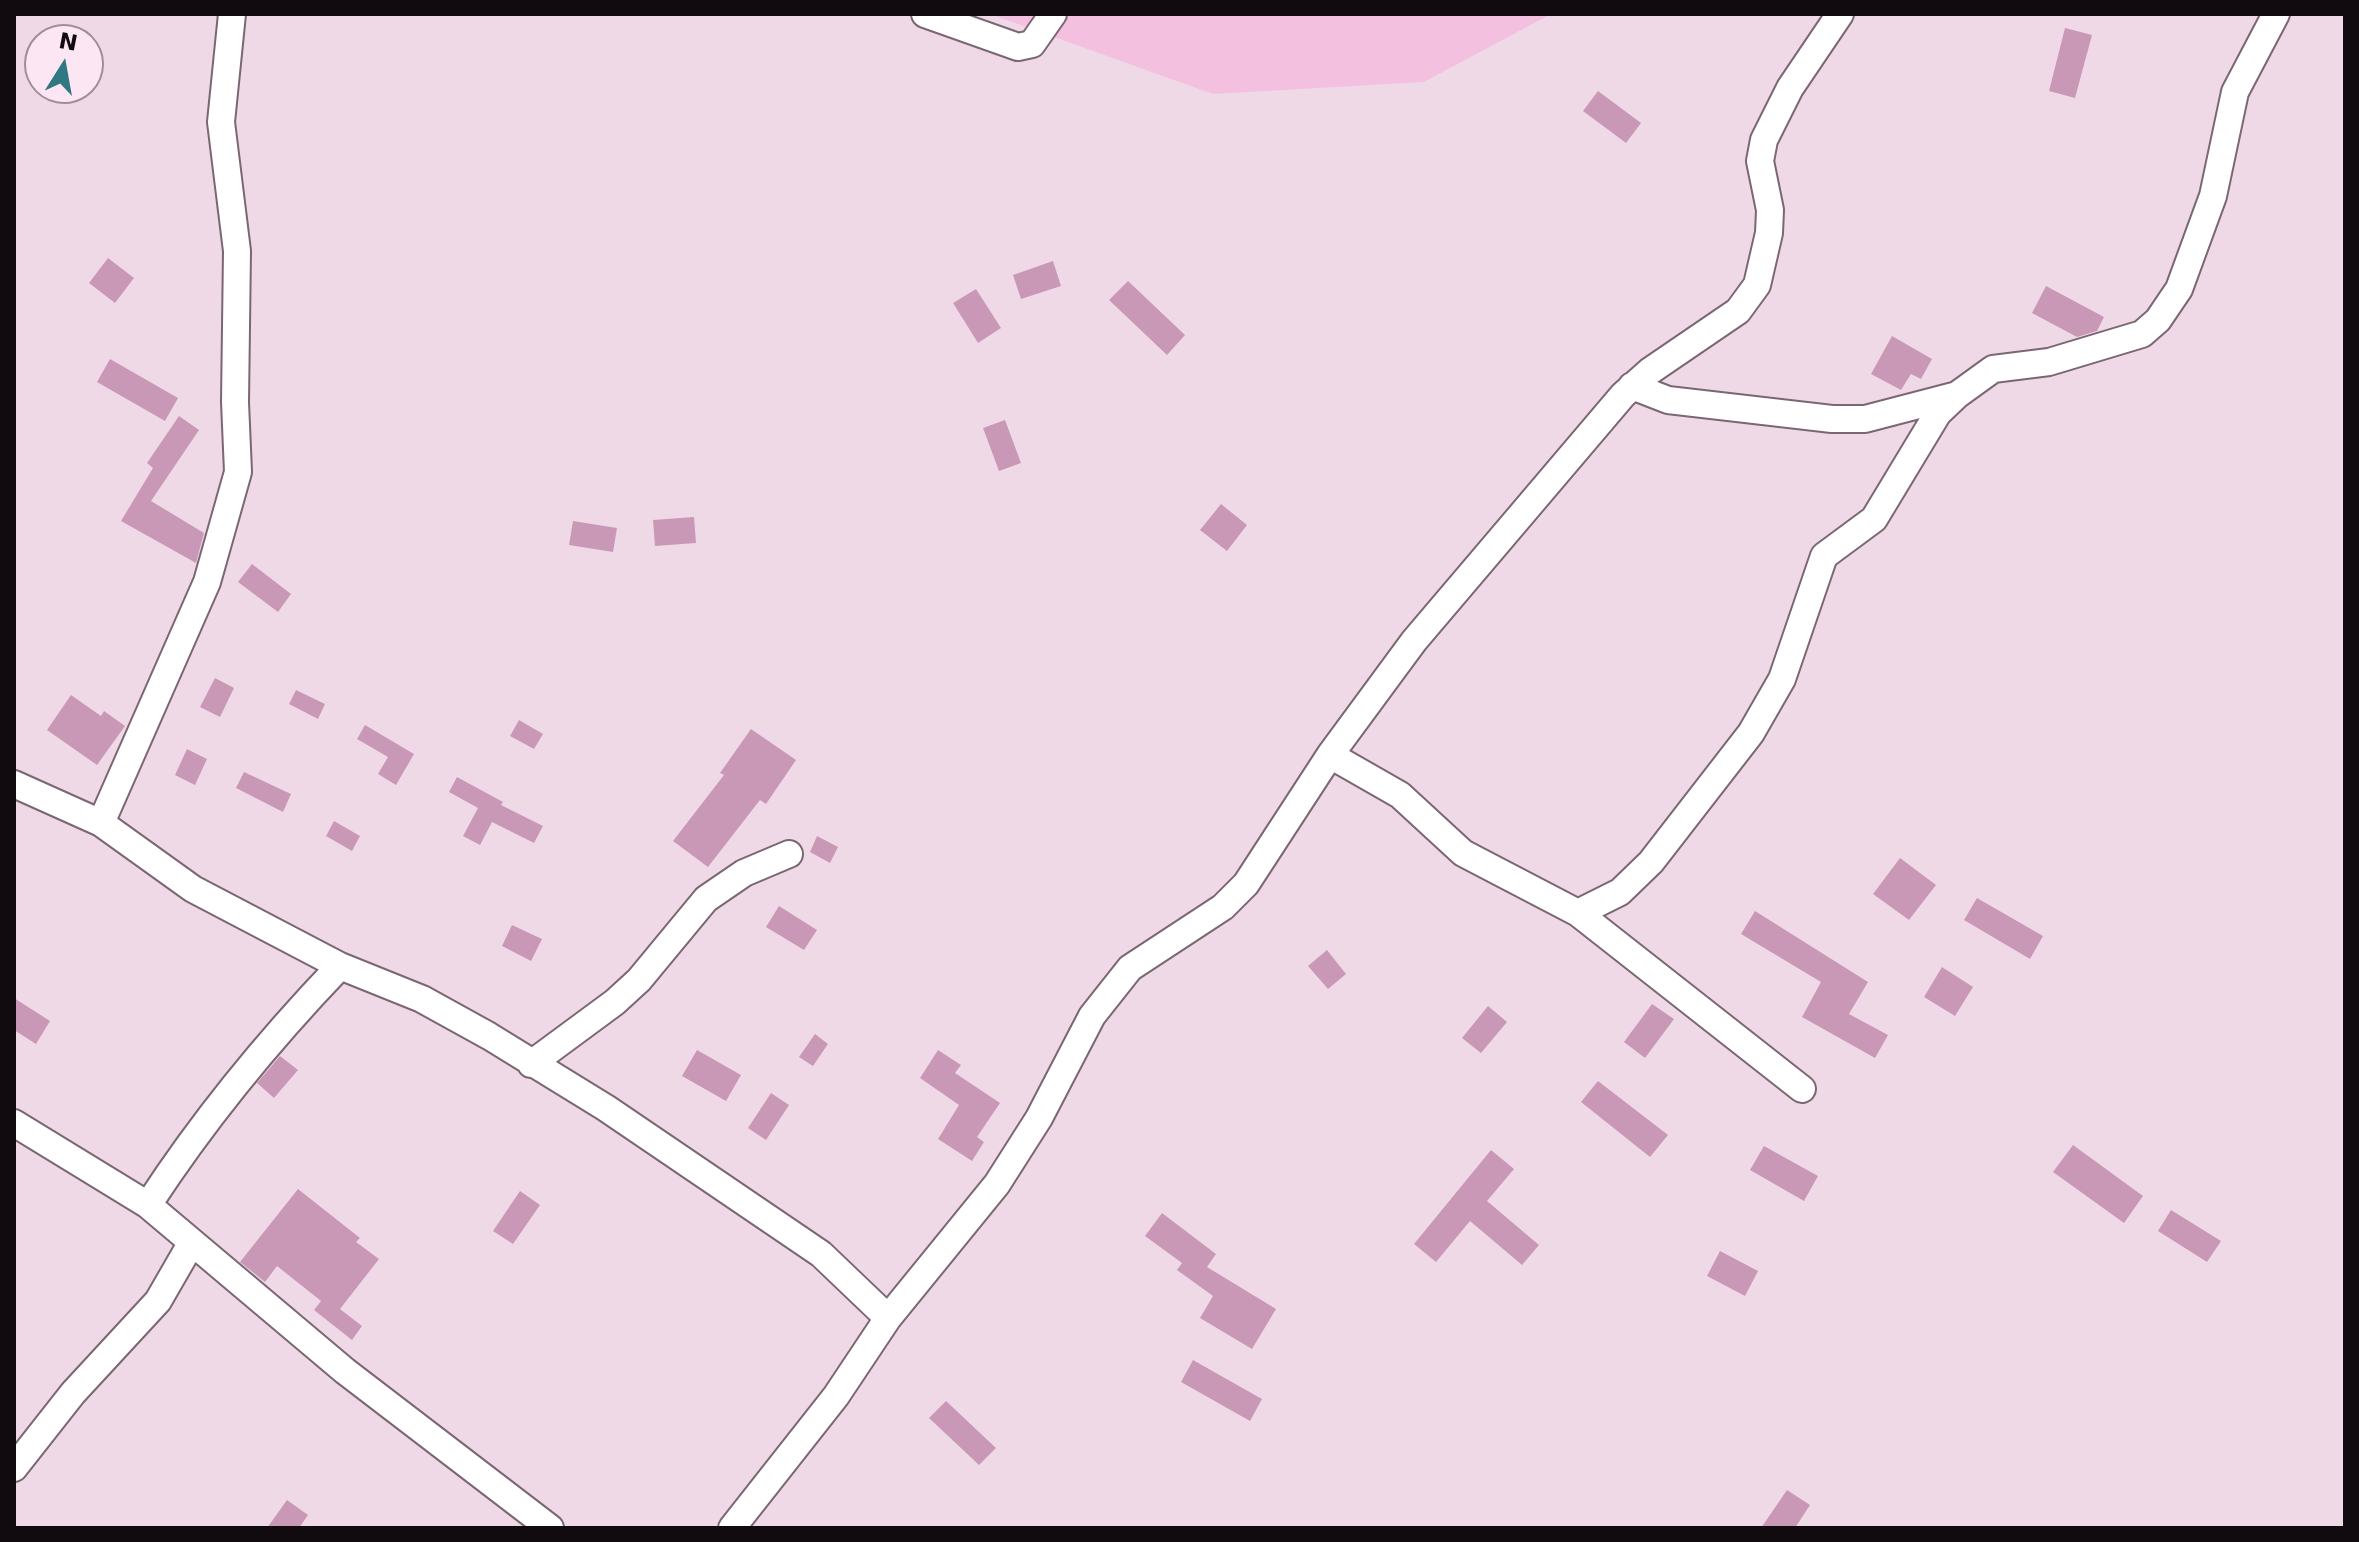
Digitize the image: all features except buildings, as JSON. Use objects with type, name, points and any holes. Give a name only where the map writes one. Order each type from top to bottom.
[{"type":"street","points":[[101,823],[207,582],[238,472],[235,402],[237,251],[221,122],[232,14]]},
{"type":"street","points":[[925,14],[1018,47],[1032,44],[1053,14]]},
{"type":"street","points":[[732,1528],[836,1396],[888,1318],[997,1184],[1039,1118],[1092,1016],[1130,968],[1223,907],[1246,884],[1330,755],[1414,641],[1632,386],[1738,311],[1757,285],[1769,233],[1770,210],[1760,161],[1764,140],[1790,88],[1840,14]]},
{"type":"street","points":[[1578,913],[1620,892],[1651,862],[1751,733],[1782,679],[1824,556],[1874,519],[1938,413],[1993,369],[2049,362],[2142,334],[2158,320],[2179,289],[2213,196],[2235,92],[2276,14]]},
{"type":"street","points":[[1632,386],[1668,400],[1832,419],[1865,419],[1957,395]]},
{"type":"street","points":[[1330,755],[1400,795],[1463,853],[1578,913],[1802,1089]]},
{"type":"street","points":[[14,784],[101,823],[193,889],[340,966],[422,999],[489,1036],[606,1108],[821,1254],[888,1318]]},
{"type":"street","points":[[531,1064],[615,1002],[639,980],[706,899],[744,873],[789,854]]},
{"type":"street","points":[[148,1205],[187,1145],[280,1028],[340,966]]},
{"type":"street","points":[[14,1123],[148,1205],[345,1371],[550,1528]]},
{"type":"street","points":[[14,1468],[73,1393],[158,1301],[192,1242]]},
{"type":"shaded area","points":[[990,14],[1551,14],[1424,82],[1213,94]]}]
